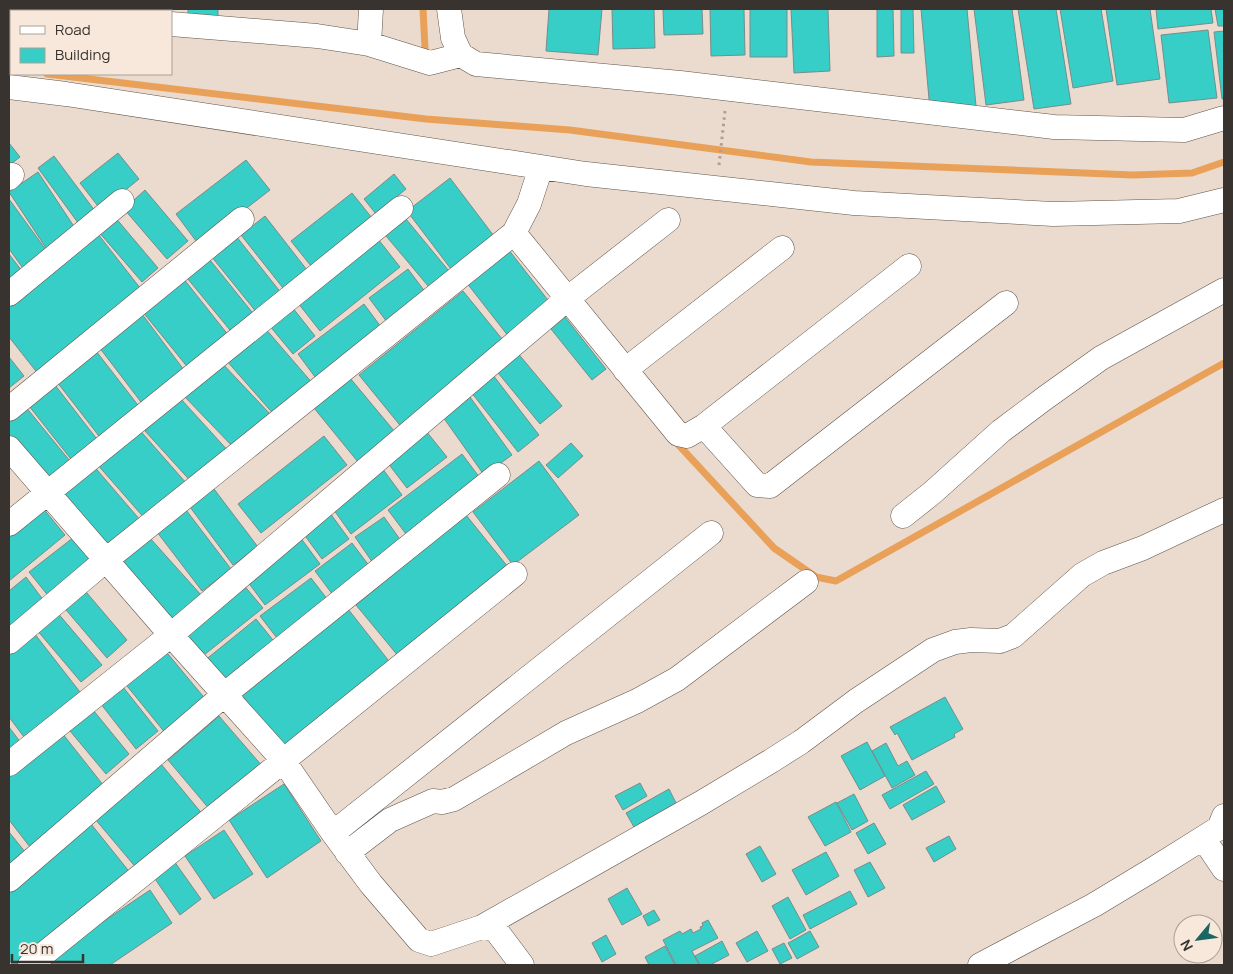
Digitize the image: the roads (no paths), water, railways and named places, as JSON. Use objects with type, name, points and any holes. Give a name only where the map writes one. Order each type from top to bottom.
[{"type":"street","points":[[369,44],[371,9]]},
{"type":"street","points":[[449,9],[453,38],[460,55],[476,64],[680,83],[1054,127],[1184,130],[1224,118]]},
{"type":"street","points":[[172,24],[317,36],[369,44],[430,63],[460,55]]},
{"type":"street","points":[[9,87],[66,94],[586,174],[854,203],[1053,214],[1179,211],[1224,200]]},
{"type":"street","points":[[9,642],[106,560],[514,233],[529,204],[541,167]]},
{"type":"street","points":[[9,294],[122,201]]},
{"type":"street","points":[[9,524],[401,208]]},
{"type":"street","points":[[9,409],[242,220]]},
{"type":"street","points":[[9,764],[171,635],[567,299],[668,220]]},
{"type":"street","points":[[514,233],[678,434],[687,436],[704,426],[909,266]]},
{"type":"street","points":[[625,370],[782,248]]},
{"type":"street","points":[[903,516],[932,493],[1001,431],[1101,358],[1224,290]]},
{"type":"street","points":[[704,426],[757,485],[770,486],[1006,303]]},
{"type":"street","points":[[9,448],[171,635],[283,760],[332,833],[371,884],[419,940],[431,944],[482,927],[702,803],[801,742],[856,701],[933,650],[955,642],[971,640],[1000,641],[1013,636],[1082,575],[1103,563],[1143,548],[1224,510]]},
{"type":"street","points":[[9,880],[225,694],[498,475]]},
{"type":"street","points":[[332,833],[711,533]]},
{"type":"street","points":[[30,965],[515,574]]},
{"type":"street","points":[[347,853],[390,820],[433,800],[442,802],[454,799],[566,733],[637,701],[677,679],[806,582]]},
{"type":"street","points":[[980,965],[1094,905],[1219,828],[1224,816]]},
{"type":"street","points":[[1203,838],[1224,869]]},
{"type":"street","points":[[482,927],[496,929],[522,965]]},
{"type":"waterway","points":[[423,9],[425,48]]},
{"type":"waterway","points":[[55,75],[426,119],[570,130],[811,162],[1133,175],[1192,173],[1224,162]]},
{"type":"waterway","points":[[674,440],[774,548],[816,577],[836,581],[1224,363]]}]
